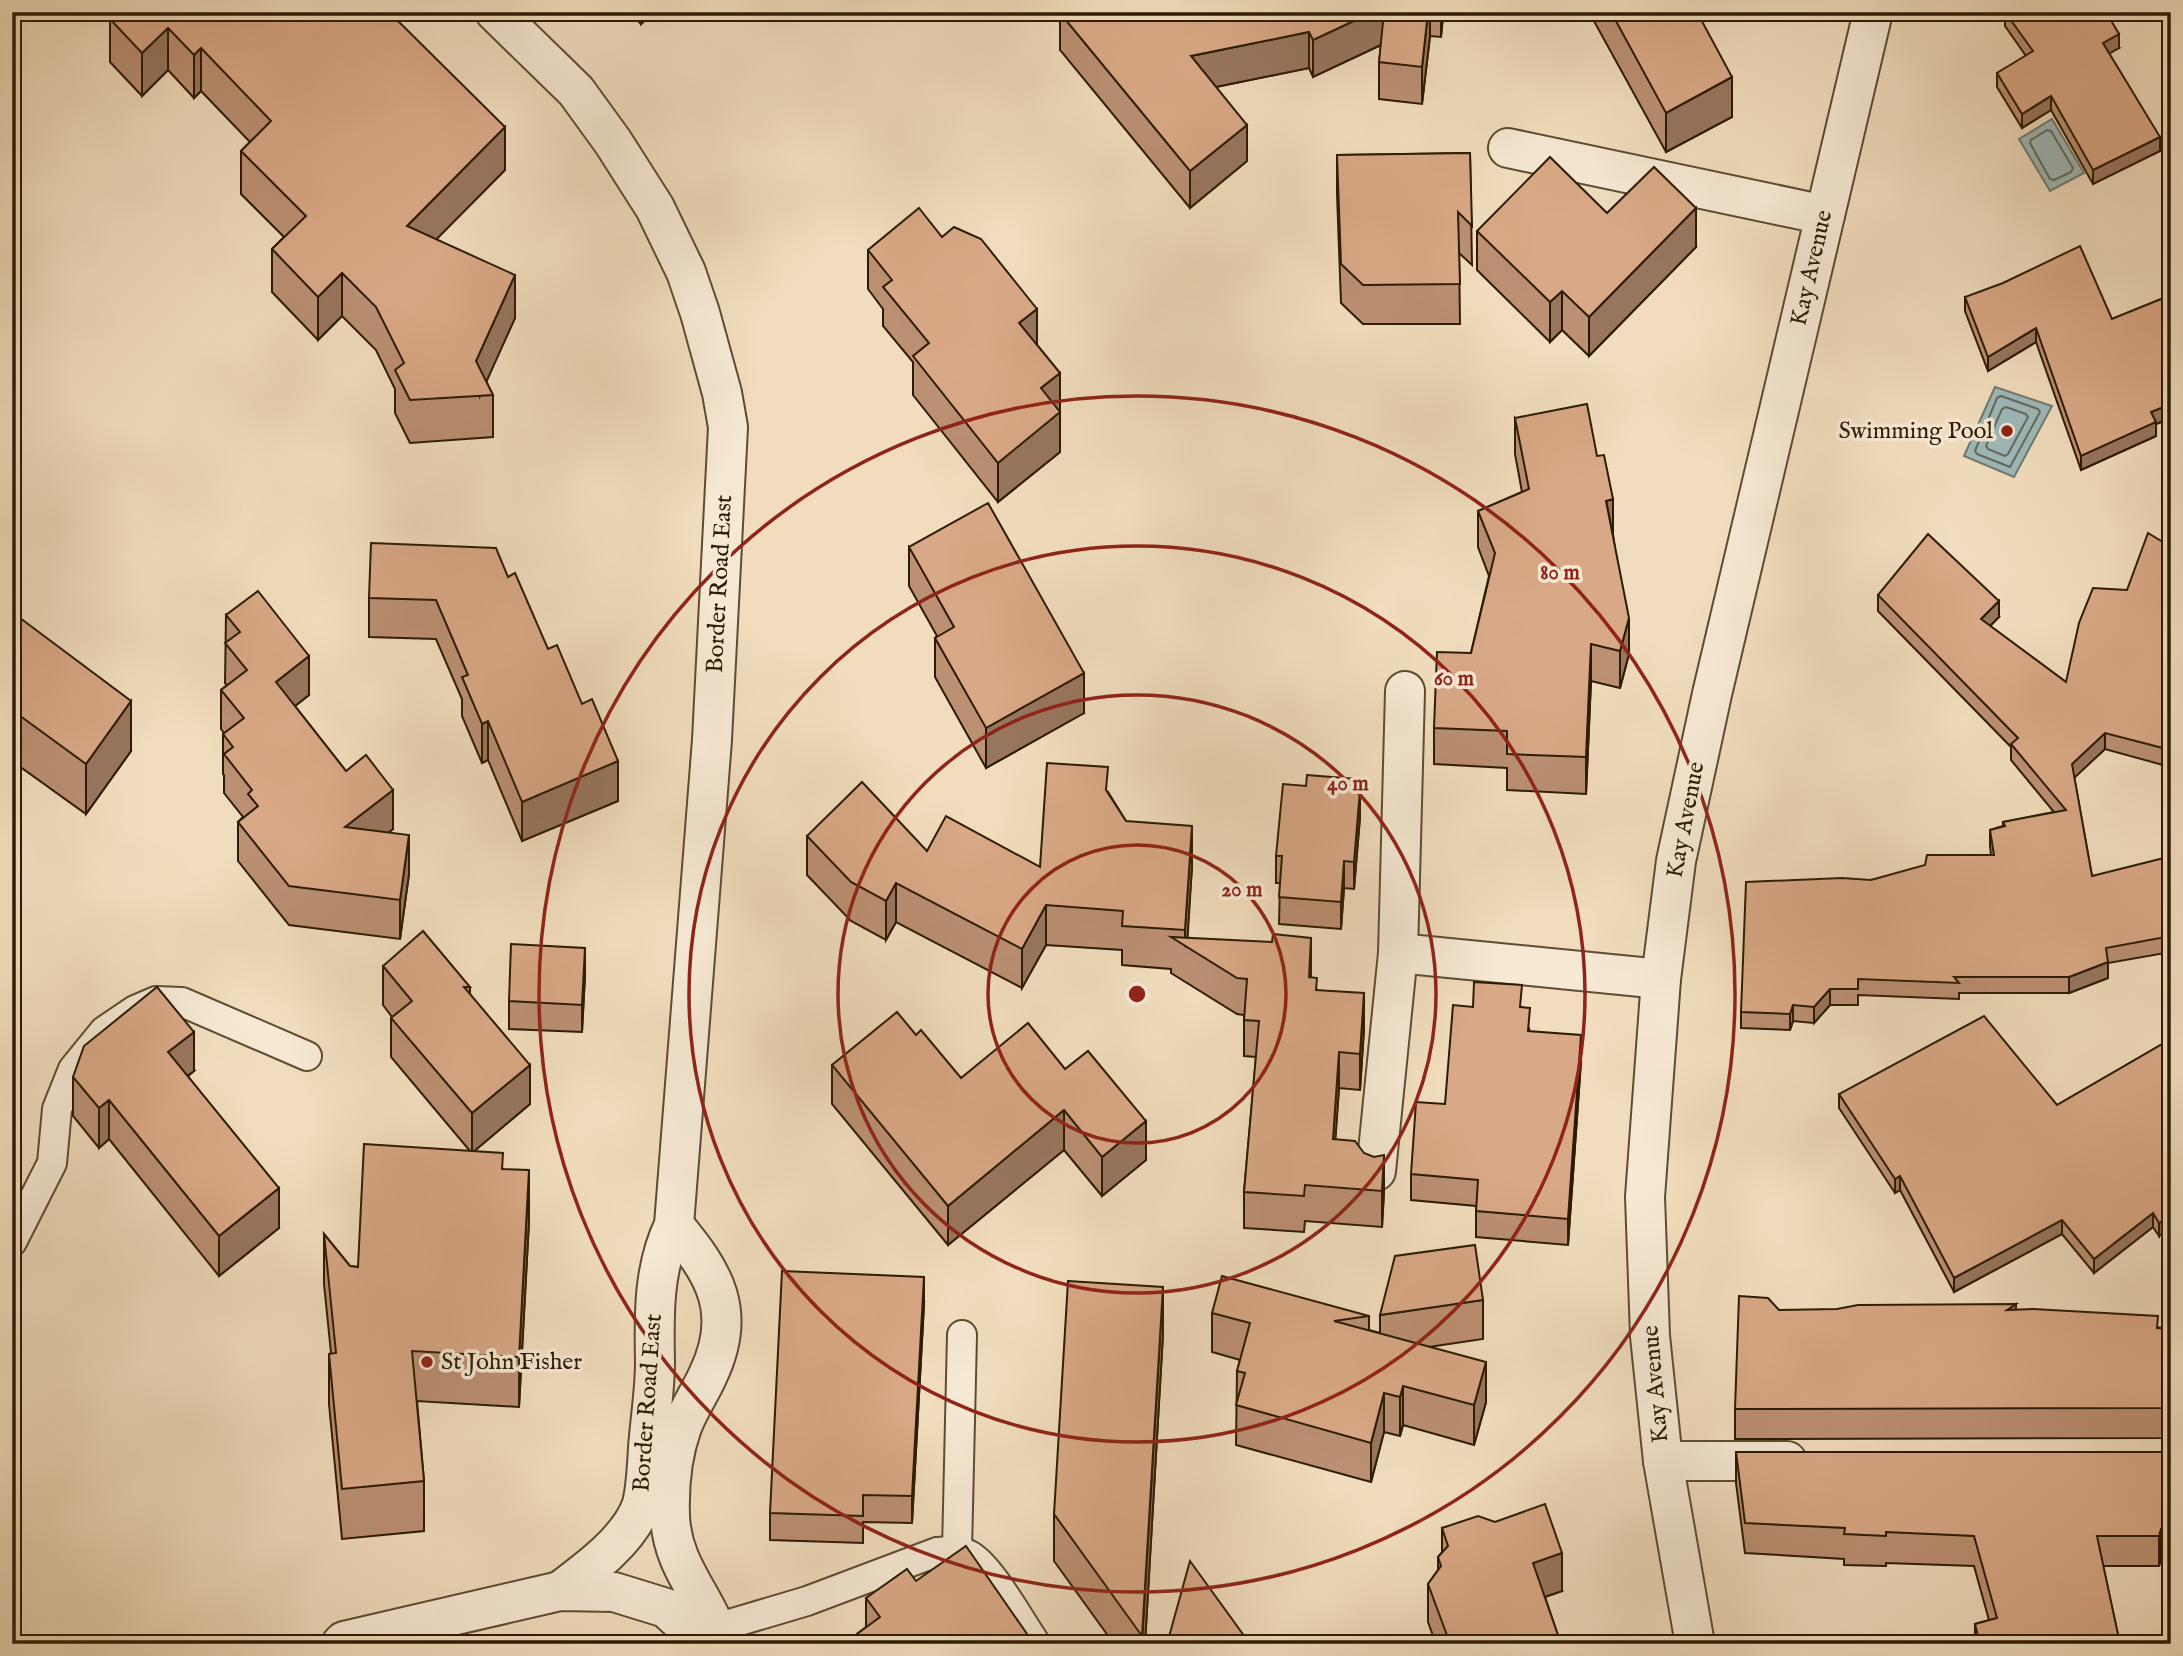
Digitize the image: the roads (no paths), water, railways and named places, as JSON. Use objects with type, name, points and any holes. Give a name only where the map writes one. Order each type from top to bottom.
[{"type":"street","name":"Border Road East","points":[[495,12],[576,91],[613,142],[655,208],[690,282],[722,393],[727,427],[712,740],[674,1226],[667,1241],[655,1296],[653,1328],[660,1464],[671,1533],[680,1564],[714,1638]]},
{"type":"street","name":"Kay Avenue","points":[[1695,1644],[1663,1461],[1650,1336],[1645,1197],[1661,979],[1676,861],[1726,632],[1873,12]]},
{"type":"street","points":[[1508,148],[1825,215]]},
{"type":"street","points":[[1376,1171],[1398,953],[1405,691]]},
{"type":"street","points":[[1398,953],[1661,979]]},
{"type":"street","name":"Border Road East","points":[[560,1591],[595,1565],[629,1527],[660,1464],[681,1429],[718,1350],[720,1301],[705,1263],[674,1226]]},
{"type":"street","points":[[1663,1461],[1828,1461]]},
{"type":"street","points":[[340,1643],[560,1591],[614,1592],[666,1608],[714,1638]]},
{"type":"lane","points":[[12,1241],[52,1163],[57,1109],[73,1069],[104,1031],[135,1010],[156,1001],[182,1002],[307,1056]]},
{"type":"lane","points":[[957,1550],[962,1335]]},
{"type":"lane","points":[[714,1638],[937,1552],[957,1550],[972,1555],[986,1570],[1036,1644]]},
{"type":"water","points":[[2052,119],[2084,173],[2050,191],[2019,139]]},
{"type":"water","name":"Swimming Pool","points":[[1995,387],[2052,406],[2014,477],[1964,456]]},
{"type":"place","name":"Swimming Pool","points":[[2007,431]]},
{"type":"place","name":"St John Fisher","points":[[427,1362]]}]
